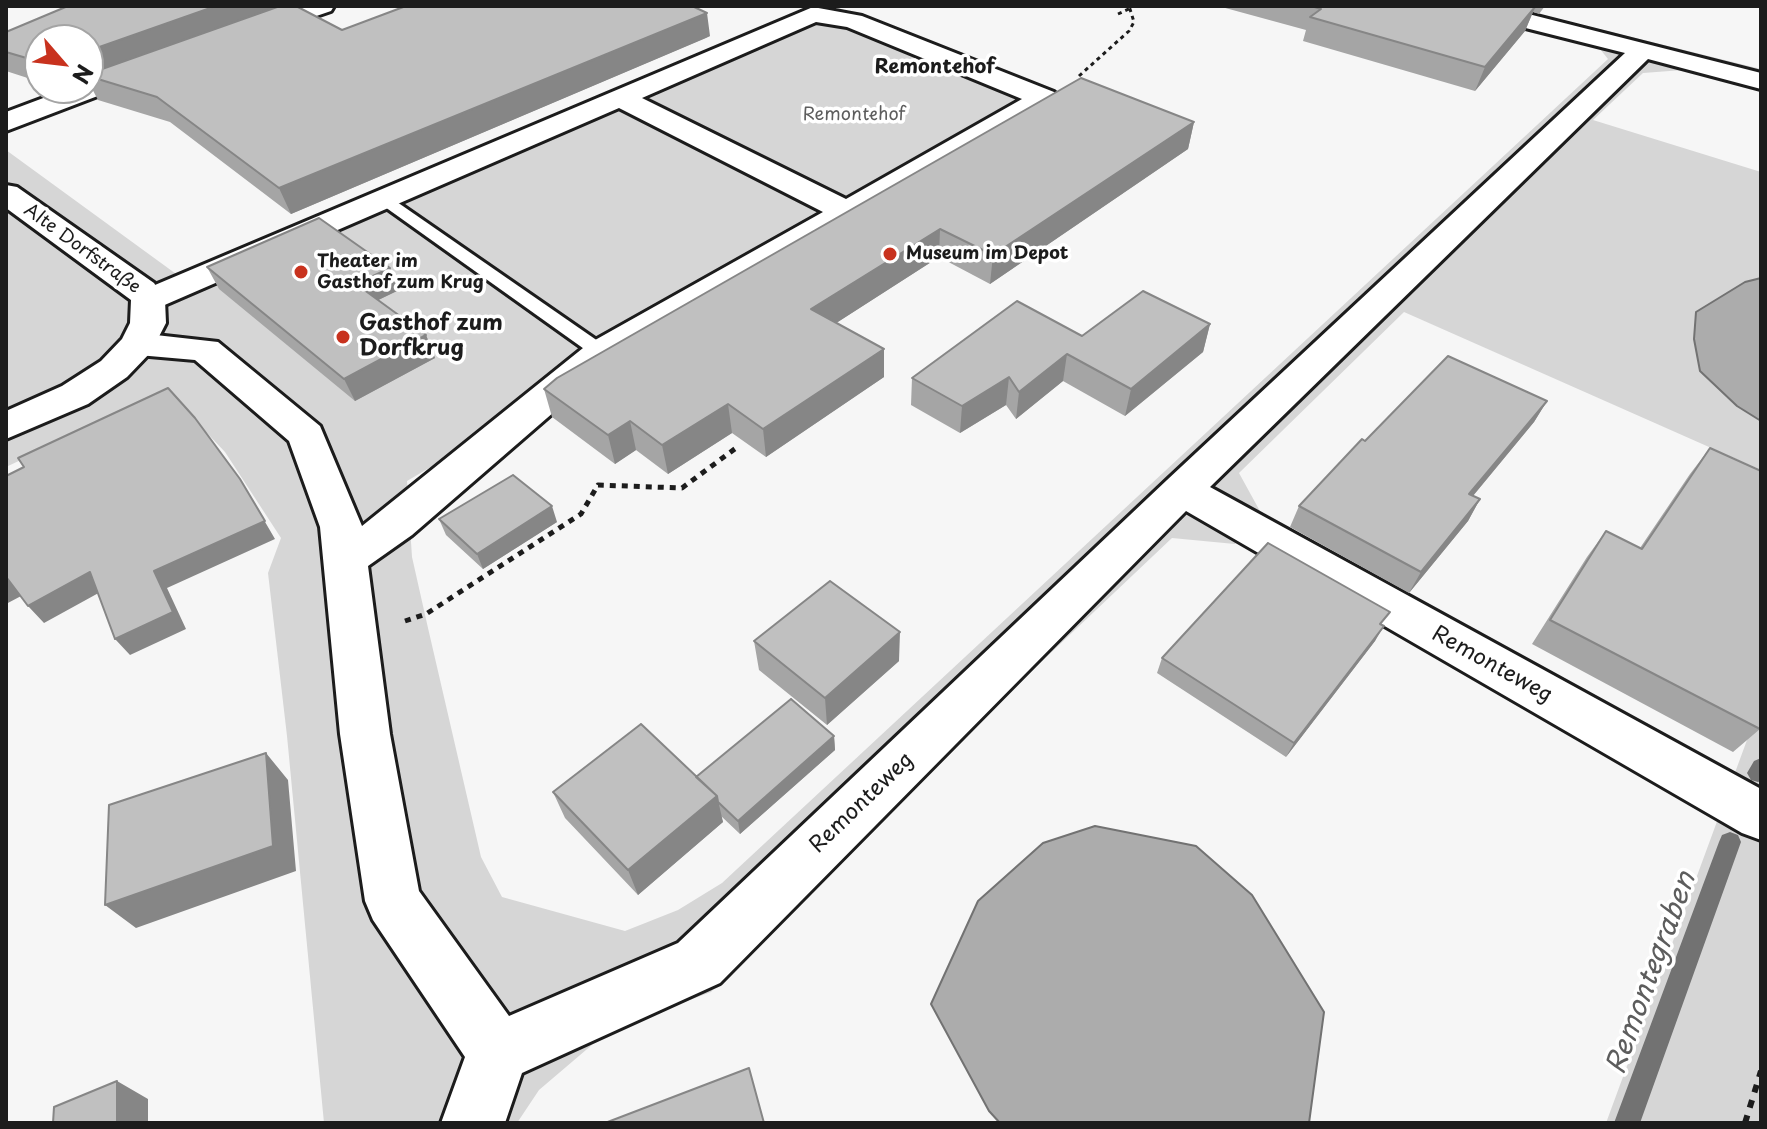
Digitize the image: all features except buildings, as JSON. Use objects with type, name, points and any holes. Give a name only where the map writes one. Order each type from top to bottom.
[{"type":"street","points":[[225,40],[322,6]]},
{"type":"street","points":[[1467,6],[1761,81]]},
{"type":"street","points":[[6,426],[75,395],[114,369],[143,322],[384,198],[813,14],[853,21],[1044,98]]},
{"type":"street","name":"Remonteweg","points":[[498,1052],[699,963],[1182,490],[1643,50]]},
{"type":"street","points":[[6,122],[176,57]]},
{"type":"street","points":[[619,97],[846,211]]},
{"type":"street","points":[[346,559],[397,524],[601,352],[1044,98]]},
{"type":"street","name":"Alte Dorfstraße","points":[[6,194],[142,290],[143,322]]},
{"type":"street","points":[[143,322],[205,350],[306,435],[341,527],[365,734],[393,901],[498,1052],[473,1123]]},
{"type":"street","name":"Remonteweg","points":[[1182,490],[1761,816]]},
{"type":"lane","points":[[384,198],[601,352]]},
{"type":"path","points":[[1044,98],[1073,82],[1129,31],[1134,22],[1130,7],[1118,14]]},
{"type":"path","points":[[356,640],[426,614],[490,574],[581,514],[598,485],[682,488],[736,448]]},
{"type":"path","points":[[1745,1123],[1761,1071]]},
{"type":"green space","points":[[811,6],[834,6],[1059,97],[407,481],[412,557],[428,628],[481,857],[502,897],[625,931],[678,910],[722,883],[1608,59],[1600,49],[1432,6],[1506,6],[1761,69],[1761,90],[1683,70],[1643,73],[1593,120],[1761,172],[1761,278],[1745,282],[1737,406],[1761,421],[1761,470],[1404,312],[1239,473],[1261,513],[1235,544],[1172,538],[831,861],[711,992],[647,1016],[593,1044],[539,1090],[517,1123],[324,1123],[268,573],[281,538],[225,452],[167,391],[6,467],[6,150],[183,279]]},
{"type":"green space","points":[[1761,707],[1761,1123],[1606,1123],[1747,740]]},
{"type":"shaded area","points":[[1761,278],[1761,421],[1737,406],[1700,371],[1694,339],[1696,312],[1745,282]]},
{"type":"shaded area","points":[[1095,826],[1196,846],[1252,895],[1324,1012],[1309,1123],[1000,1123],[989,1111],[931,1004],[978,901],[1043,843]]},
{"type":"waterway","name":"Remontegraben","points":[[1758,773],[1761,767]]},
{"type":"waterway","name":"Remontegraben","points":[[1627,1123],[1730,842]]},
{"type":"place","name":"Museum im Depot","points":[[890,254]]},
{"type":"place","name":"Theater im Gasthof zum Krug","points":[[301,272]]},
{"type":"place","name":"Gasthof zum Dorfkrug","points":[[343,337]]},
{"type":"district","name":"Remontehof","points":[[935,67]]}]
